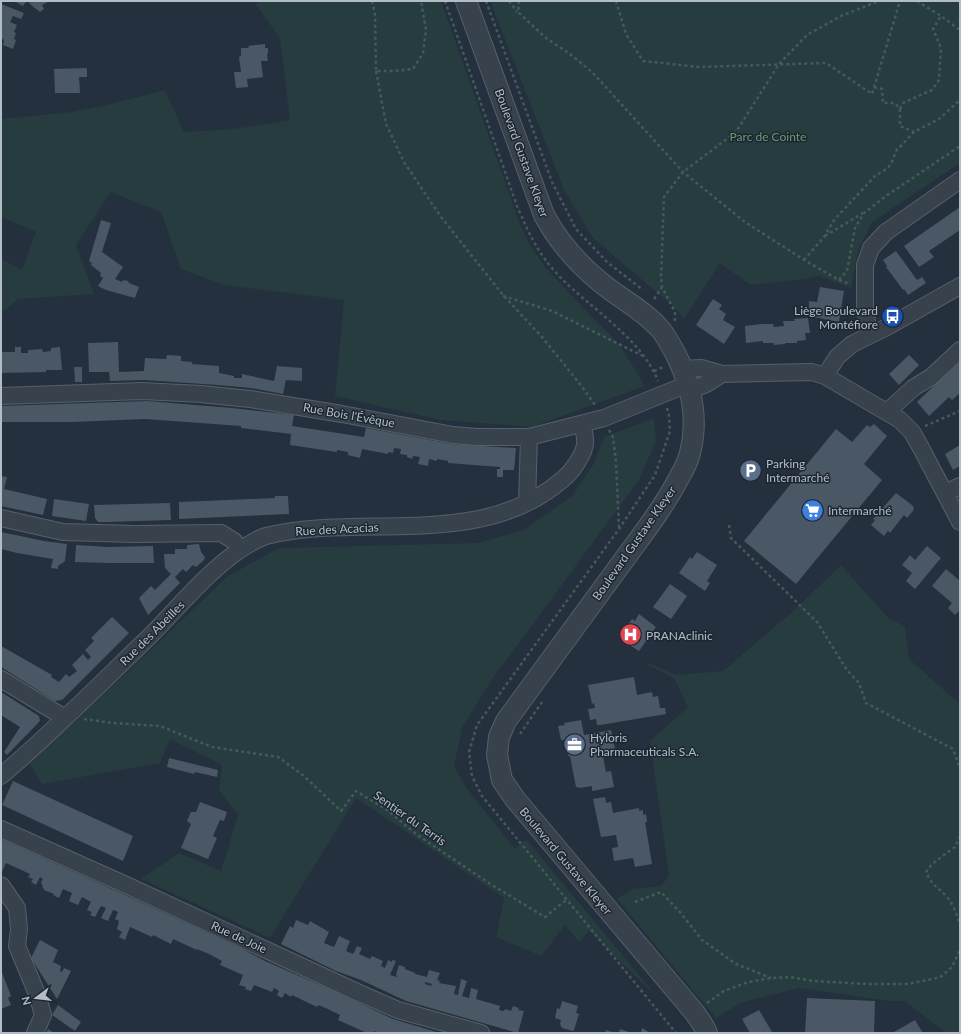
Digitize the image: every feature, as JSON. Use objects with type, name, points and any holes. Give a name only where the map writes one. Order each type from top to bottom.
[{"type":"street","name":"Boulevard Gustave Kleyer","points":[[466,1],[544,215],[555,235],[571,255],[599,281],[644,314],[661,330],[670,345],[687,381],[693,408],[694,428],[690,454],[673,490],[506,721],[500,737],[497,755],[502,780],[514,799],[695,1013],[707,1033]]},
{"type":"street","points":[[869,335],[865,308],[866,265],[871,248],[886,232],[960,180]]},
{"type":"street","points":[[826,376],[837,357],[852,344],[887,327],[960,286]]},
{"type":"street","points":[[887,412],[913,388],[931,377],[960,350]]},
{"type":"street","points":[[687,381],[701,368],[722,374],[812,372],[826,376],[900,420],[912,432],[960,522]]},
{"type":"street","name":"Rue Bois l'Évêque","points":[[1,396],[142,391],[201,394],[257,400],[373,419],[452,435],[477,437],[528,437],[582,425],[604,418],[664,395],[687,381],[708,383],[722,374]]},
{"type":"street","name":"Rue des Acacias","points":[[240,549],[264,537],[304,529],[417,526],[468,522],[512,510],[550,491],[568,475],[579,460],[586,441],[582,425]]},
{"type":"street","points":[[527,503],[528,437]]},
{"type":"street","points":[[945,493],[960,486]]},
{"type":"street","points":[[1,518],[64,532],[135,534],[221,532],[234,541],[240,549]]},
{"type":"street","name":"Rue des Abeilles","points":[[1,776],[65,718],[152,634],[209,576],[240,549]]},
{"type":"street","points":[[1,679],[65,718]]},
{"type":"street","name":"Rue de Joie","points":[[1,829],[398,1010],[481,1033]]},
{"type":"street","points":[[1,885],[17,908],[19,929],[17,946],[38,994],[43,1015],[35,1033]]},
{"type":"path","points":[[372,1],[375,14],[376,71],[386,124],[404,162],[441,216],[503,296],[542,337],[583,388],[604,418],[613,437],[616,461],[619,529]]},
{"type":"path","points":[[376,71],[413,69],[423,53],[426,30],[422,1]]},
{"type":"path","points":[[486,1],[552,182],[576,229],[607,262],[654,299],[662,287]]},
{"type":"path","points":[[509,1],[518,12],[546,38],[570,54],[593,73],[683,172],[745,222],[804,260],[839,280],[847,271],[855,228],[864,213]]},
{"type":"path","points":[[518,12],[519,1]]},
{"type":"path","points":[[616,1],[626,34],[643,61],[699,67],[826,63],[872,94],[900,1]]},
{"type":"path","points":[[674,324],[676,318],[675,312],[662,287],[660,278],[664,197],[683,172],[736,132],[780,64],[807,35],[841,16],[879,1]]},
{"type":"path","points":[[917,1],[960,30]]},
{"type":"path","points":[[914,132],[900,126],[900,109],[903,103],[932,90],[940,80],[941,48],[933,29],[941,16]]},
{"type":"path","points":[[874,87],[882,89],[883,104],[895,103],[900,109]]},
{"type":"path","points":[[804,260],[824,237],[834,220],[875,176],[888,168],[896,151],[914,132],[939,119],[960,100]]},
{"type":"path","points":[[824,237],[864,213],[960,146]]},
{"type":"path","points":[[503,296],[552,311],[646,357]]},
{"type":"path","points":[[664,395],[669,415],[670,431],[655,475],[619,529],[477,726],[469,752],[472,776],[482,796],[676,1033]]},
{"type":"path","points":[[912,432],[960,411]]},
{"type":"path","points":[[729,525],[731,538],[817,622],[847,670],[858,683],[866,703],[953,749],[960,768]]},
{"type":"path","points":[[517,737],[546,698]]},
{"type":"path","name":"Sentier du Terris","points":[[79,704],[78,718],[113,723],[160,726],[212,747],[278,757],[304,776],[341,811],[356,791],[387,810],[416,834],[492,885],[545,917],[566,900]]},
{"type":"path","points":[[960,836],[955,847],[932,864],[926,872],[930,882],[947,896],[960,924]]},
{"type":"path","points":[[636,902],[661,892],[679,911],[702,940],[736,964],[771,978]]},
{"type":"path","points":[[704,1006],[724,991],[748,982],[771,978],[789,977],[866,984],[917,982],[933,979],[942,976],[952,967],[960,950]]},
{"type":"green space","points":[[259,1],[441,1],[520,224],[530,245],[545,267],[620,345],[645,386],[532,427],[440,420],[335,396],[344,300],[224,285],[181,269],[161,212],[111,192],[76,245],[94,294],[18,299],[1,314],[1,259],[22,270],[36,232],[1,217],[1,119],[72,112],[165,90],[184,132],[235,129],[290,120],[280,38],[256,5]]},
{"type":"green space","name":"Parc de Cointe","points":[[491,1],[960,1],[960,163],[872,222],[858,251],[851,288],[819,276],[751,285],[720,263],[684,319],[673,306],[593,238],[565,192]]},
{"type":"green space","points":[[654,418],[656,441],[639,480],[493,678],[462,728],[454,767],[466,787],[515,849],[526,839],[658,998],[589,931],[579,942],[565,925],[541,956],[496,937],[504,898],[356,798],[270,938],[141,879],[179,853],[221,871],[238,815],[219,790],[222,765],[170,739],[160,763],[42,784],[28,761],[78,719],[228,576],[279,548],[478,543],[524,530],[573,495],[593,465],[604,437]]},
{"type":"green space","points":[[841,565],[889,619],[905,626],[909,659],[960,704],[960,1033],[946,1033],[905,1001],[889,1001],[799,988],[740,1003],[716,1018],[617,899],[632,889],[661,886],[669,876],[650,741],[688,707],[674,678],[648,665],[648,663],[676,675],[723,671],[791,613]]},
{"type":"building","points":[[14,1],[28,1],[23,6]]},
{"type":"building","points":[[28,1],[50,1],[42,5],[44,9],[40,12]]},
{"type":"building","points":[[1,4],[24,13],[21,19],[13,16],[10,22],[17,25],[14,32],[16,33],[14,39],[16,40],[13,49],[3,45],[4,40],[1,38]]},
{"type":"building","points":[[265,44],[265,48],[268,48],[268,61],[261,61],[263,77],[247,79],[248,87],[236,88],[234,72],[241,72],[239,57],[241,56],[241,48],[249,48],[248,46]]},
{"type":"building","points":[[87,68],[87,77],[79,77],[80,93],[55,93],[54,69]]},
{"type":"building","points":[[960,207],[960,230],[929,251],[934,257],[919,267],[904,246]]},
{"type":"building","points":[[101,220],[111,223],[102,252],[123,267],[115,279],[122,282],[123,280],[128,281],[129,283],[139,287],[135,298],[106,290],[98,286],[103,278],[100,276],[101,273],[91,265],[92,263],[89,261]]},
{"type":"building","points":[[896,251],[917,280],[922,277],[926,283],[908,295],[886,267],[887,266],[883,260]]},
{"type":"building","points":[[820,287],[844,291],[839,322],[809,316],[809,301],[817,302]]},
{"type":"building","points":[[713,299],[722,305],[719,309],[726,314],[723,320],[735,327],[724,344],[696,325]]},
{"type":"building","points":[[808,318],[810,333],[805,333],[806,340],[797,341],[797,343],[774,345],[774,343],[763,343],[763,341],[746,343],[745,326],[773,324],[774,327],[784,326],[783,321],[795,321],[794,319]]},
{"type":"building","points":[[118,342],[119,372],[144,371],[145,358],[166,359],[167,355],[181,356],[181,361],[192,362],[192,364],[219,366],[219,373],[234,376],[234,378],[242,378],[242,374],[274,381],[277,366],[302,368],[302,381],[286,380],[283,394],[251,388],[218,385],[144,380],[110,381],[109,372],[89,372],[88,343]]},
{"type":"building","points":[[15,347],[21,347],[21,353],[28,353],[28,350],[42,349],[43,352],[51,351],[51,348],[60,347],[62,370],[46,370],[46,372],[1,373],[1,352],[15,352]]},
{"type":"building","points":[[909,355],[919,365],[899,385],[889,374]]},
{"type":"building","points":[[960,361],[960,393],[952,400],[949,397],[929,416],[917,402]]},
{"type":"building","points":[[74,367],[82,367],[82,382],[75,382]]},
{"type":"building","points":[[147,401],[294,415],[292,426],[364,437],[366,428],[451,444],[516,448],[514,470],[503,470],[503,477],[497,477],[497,469],[500,469],[500,467],[448,463],[448,461],[437,459],[437,461],[429,459],[428,466],[418,464],[420,457],[413,456],[412,459],[407,457],[407,455],[400,454],[401,449],[394,448],[393,453],[388,452],[388,454],[362,449],[360,458],[348,455],[348,452],[337,450],[337,452],[290,445],[291,434],[241,428],[241,426],[145,419],[72,422],[1,422],[1,406]]},
{"type":"building","name":"Intermarché","points":[[874,424],[887,436],[864,464],[882,480],[796,584],[744,541],[836,429],[852,442],[867,425],[870,427]]},
{"type":"building","points":[[960,445],[960,466],[953,470],[945,454]]},
{"type":"building","points":[[1,476],[7,477],[4,489],[47,499],[43,515],[1,506]]},
{"type":"building","points":[[896,493],[914,508],[907,518],[904,515],[890,533],[888,531],[884,536],[871,525],[875,520],[873,519]]},
{"type":"building","points":[[275,496],[288,496],[289,514],[179,519],[179,502],[275,498]]},
{"type":"building","points":[[54,499],[89,504],[86,521],[52,516]]},
{"type":"building","points":[[170,503],[171,520],[98,522],[95,518],[94,505]]},
{"type":"building","points":[[1,532],[67,544],[65,561],[58,566],[58,569],[51,568],[53,559],[1,549]]},
{"type":"building","points":[[199,544],[201,552],[205,557],[204,560],[196,567],[193,565],[186,572],[183,569],[175,577],[180,583],[148,615],[139,598],[151,586],[155,590],[171,574],[165,568],[164,554],[175,554],[175,549],[187,549],[187,545]]},
{"type":"building","points":[[76,545],[109,547],[153,546],[154,563],[75,562]]},
{"type":"building","points":[[927,546],[941,558],[915,589],[906,581],[912,573],[902,565],[910,555],[915,560]]},
{"type":"building","points":[[697,552],[717,565],[707,581],[710,583],[705,591],[679,573],[690,557],[692,559]]},
{"type":"building","points":[[946,569],[960,581],[960,610],[955,615],[948,608],[952,603],[932,586]]},
{"type":"building","points":[[670,584],[687,596],[671,619],[653,607]]},
{"type":"building","points":[[639,614],[656,627],[639,651],[631,646],[633,644],[623,637],[628,631],[625,629],[632,619],[635,621]]},
{"type":"building","points":[[112,617],[129,633],[62,700],[55,701],[1,667],[1,646],[52,675],[51,677],[59,682],[66,674],[69,677],[77,671],[72,665],[83,654],[88,660],[91,657],[85,650],[94,641],[91,638]]},
{"type":"building","points":[[634,677],[637,695],[652,692],[653,697],[658,696],[660,708],[665,708],[666,714],[600,725],[597,725],[596,719],[590,720],[588,709],[595,708],[594,703],[592,704],[588,685]]},
{"type":"building","points":[[1,692],[39,716],[40,721],[7,755],[4,752],[20,727],[1,715]]},
{"type":"building","points":[[581,720],[584,735],[611,730],[615,749],[613,749],[614,754],[603,756],[606,772],[611,771],[614,787],[592,791],[592,786],[576,787],[570,756],[568,756],[565,740],[561,740],[558,726],[565,725],[564,723]]},
{"type":"building","points":[[169,758],[218,770],[217,777],[195,772],[194,774],[167,767]]},
{"type":"building","points":[[13,781],[133,836],[123,861],[2,805]]},
{"type":"building","points":[[605,797],[606,803],[611,802],[613,813],[639,808],[639,811],[643,810],[643,815],[646,814],[647,822],[645,822],[652,864],[635,867],[633,858],[614,861],[612,848],[618,847],[616,835],[601,837],[593,799]]},
{"type":"building","points":[[200,802],[227,812],[224,821],[220,820],[213,836],[217,838],[208,859],[181,848],[191,824],[187,821],[191,812],[196,812]]},
{"type":"building","points":[[1,839],[393,1019],[440,1033],[379,1033],[374,1031],[373,1033],[367,1033],[338,1020],[340,1015],[328,1009],[318,1005],[317,1007],[292,995],[291,997],[285,993],[282,998],[277,995],[279,991],[274,988],[272,992],[254,985],[251,991],[245,989],[246,987],[239,985],[243,975],[220,965],[222,961],[209,954],[173,939],[171,944],[153,935],[152,937],[130,927],[125,940],[119,937],[122,932],[117,929],[119,921],[115,919],[118,912],[113,910],[108,921],[101,918],[106,908],[101,906],[95,917],[90,915],[92,912],[87,910],[91,902],[82,897],[78,905],[69,901],[72,893],[63,889],[59,898],[44,890],[41,882],[43,879],[40,877],[36,885],[31,882],[33,879],[28,877],[30,874],[6,863],[1,874]]},
{"type":"building","points":[[296,920],[308,925],[310,921],[329,932],[324,943],[334,947],[339,936],[350,941],[346,951],[353,954],[357,946],[362,948],[359,954],[370,959],[372,956],[383,961],[381,966],[385,968],[388,960],[392,962],[392,960],[396,961],[390,975],[397,977],[396,975],[399,965],[415,974],[427,977],[429,970],[440,973],[437,980],[440,981],[439,983],[456,986],[454,994],[458,995],[461,979],[467,981],[462,996],[469,998],[471,988],[478,990],[476,999],[500,1006],[499,1010],[504,1011],[505,1009],[511,1011],[513,1006],[519,1008],[518,1010],[524,1011],[518,1033],[406,1001],[361,980],[336,971],[281,944],[290,926],[293,928]],"holes":[[[425,982],[432,984],[431,986],[425,984]]]},
{"type":"building","points":[[40,940],[58,950],[53,962],[61,966],[60,971],[62,972],[64,968],[71,971],[57,999],[31,958]]},
{"type":"building","points":[[1,970],[11,996],[8,998],[11,1005],[1,1009]]},
{"type":"building","points":[[807,998],[875,1001],[874,1033],[805,1033]]},
{"type":"building","points":[[562,1001],[578,1006],[576,1013],[579,1014],[573,1031],[562,1028],[560,1024],[561,1020],[555,1018],[557,1008],[560,1009]]},
{"type":"building","points":[[58,1005],[81,1022],[75,1031],[52,1015]]},
{"type":"building","points":[[759,1010],[772,1032],[750,1033],[742,1019]]},
{"type":"building","points":[[915,1020],[923,1033],[892,1033]]},
{"type":"building","points":[[642,1028],[650,1033],[641,1033]]},
{"type":"building","points":[[48,1029],[54,1033],[46,1033]]},
{"type":"building","points":[[620,1029],[632,1033],[619,1033]]},
{"type":"building","points":[[606,1030],[615,1033],[605,1033]]},
{"type":"place","name":"Liège Boulevard Montéfiore","points":[[893,317]]},
{"type":"place","name":"Parking Intermarché","points":[[750,470]]},
{"type":"place","name":"Intermarché","points":[[813,510]]},
{"type":"place","name":"PRANAclinic","points":[[631,635]]},
{"type":"place","name":"Hyloris Pharmaceuticals S.A.","points":[[574,744]]}]
